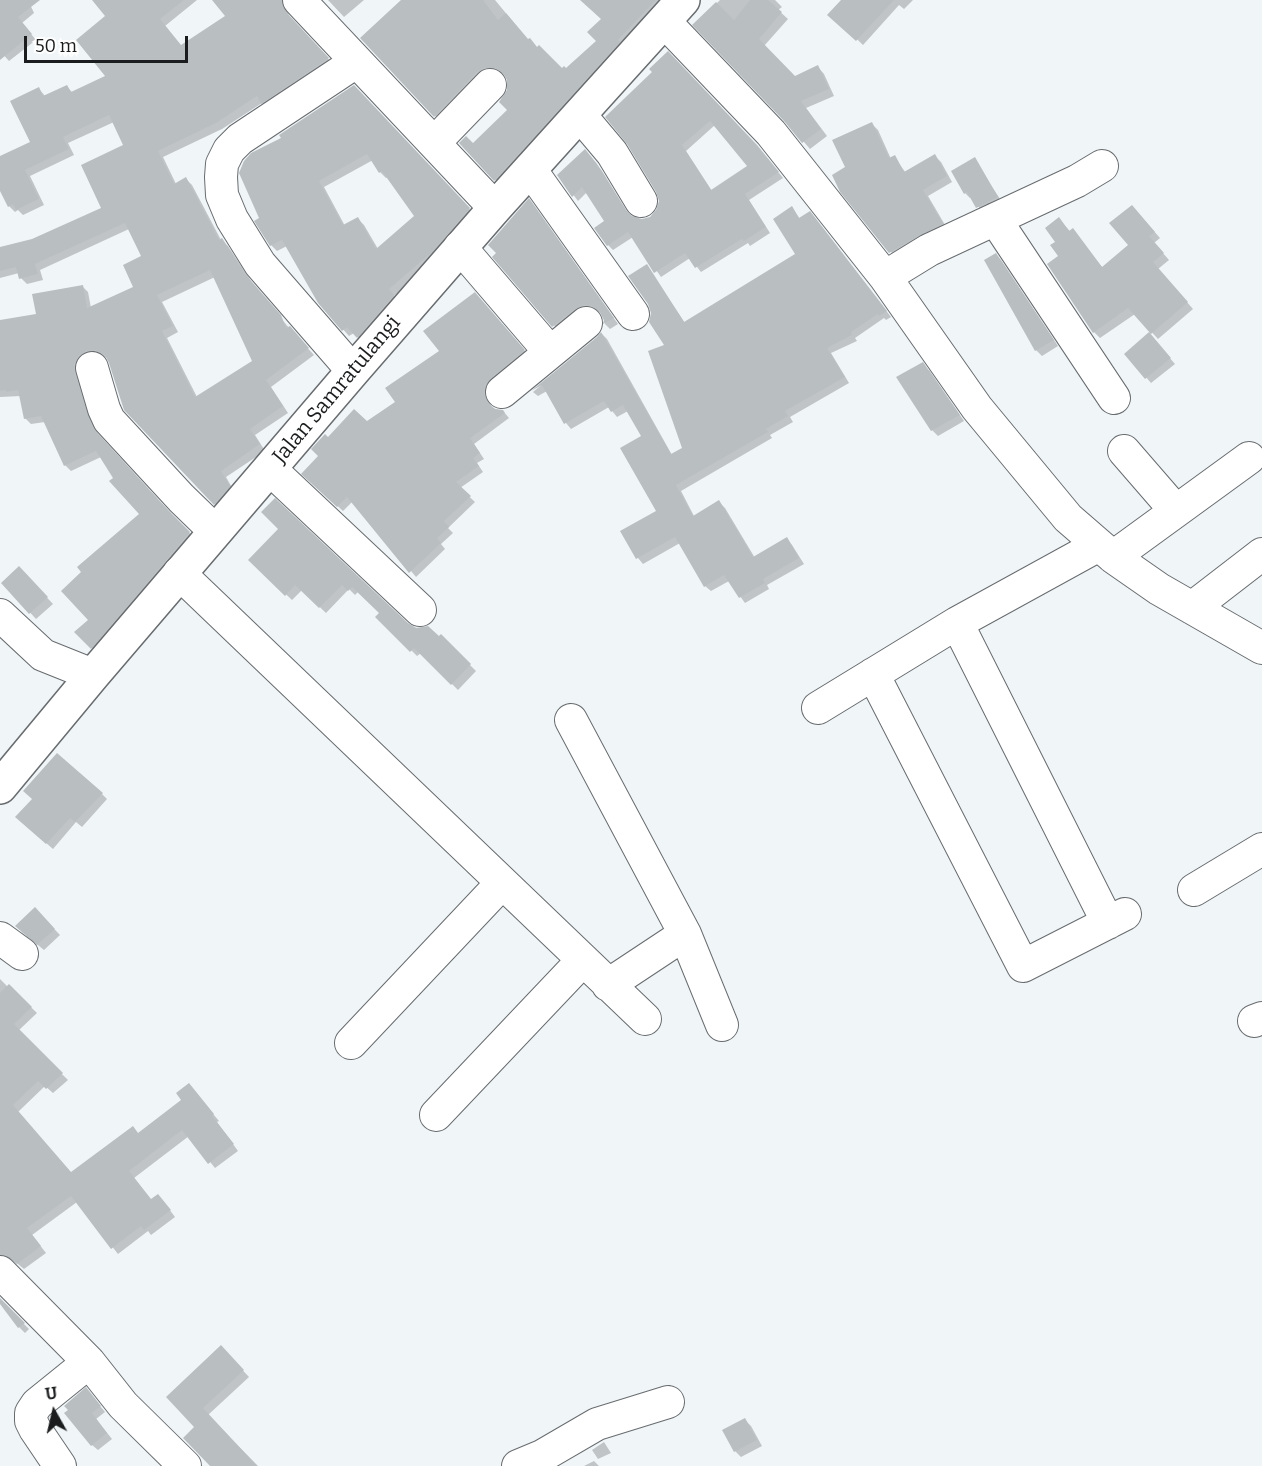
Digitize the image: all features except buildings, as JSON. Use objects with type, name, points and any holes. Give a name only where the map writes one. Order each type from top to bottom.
[{"type":"main road","name":"Jalan Samratulangi","points":[[0,787],[179,573],[460,247],[673,11]]},
{"type":"street","points":[[298,0],[495,208]]},
{"type":"street","points":[[673,11],[885,277],[977,408],[1068,518],[1106,551],[1159,589],[1262,648]]},
{"type":"street","points":[[353,371],[260,264],[232,219],[222,195],[221,177],[222,164],[229,150],[240,140],[356,62]]},
{"type":"street","points":[[434,143],[490,85]]},
{"type":"street","points":[[580,115],[612,153],[641,201]]},
{"type":"street","points":[[885,277],[929,250],[1077,181],[1102,166]]},
{"type":"street","points":[[530,169],[633,314]]},
{"type":"street","points":[[995,219],[1114,398]]},
{"type":"street","points":[[460,247],[550,352]]},
{"type":"street","points":[[502,392],[586,323]]},
{"type":"street","points":[[92,368],[109,420],[215,531]]},
{"type":"street","points":[[1124,451],[1176,511]]},
{"type":"street","points":[[818,708],[957,623],[1106,551],[1176,511],[1249,458]]},
{"type":"street","points":[[270,469],[420,610]]},
{"type":"street","points":[[1192,608],[1262,554]]},
{"type":"street","points":[[179,573],[645,1019]]},
{"type":"street","points":[[0,615],[43,655],[93,675]]},
{"type":"street","points":[[873,674],[1023,966],[1117,918],[957,623]]},
{"type":"street","points":[[570,720],[685,934],[722,1025]]},
{"type":"street","points":[[1194,890],[1262,849]]},
{"type":"street","points":[[351,1042],[502,883]]},
{"type":"street","points":[[608,985],[685,934]]},
{"type":"street","points":[[436,1115],[583,960]]},
{"type":"street","points":[[0,1272],[89,1362],[123,1405],[185,1466]]},
{"type":"street","points":[[60,1466],[35,1430],[31,1421],[31,1413],[37,1404],[89,1362]]},
{"type":"street","points":[[519,1466],[542,1456],[597,1424],[668,1402]]}]
